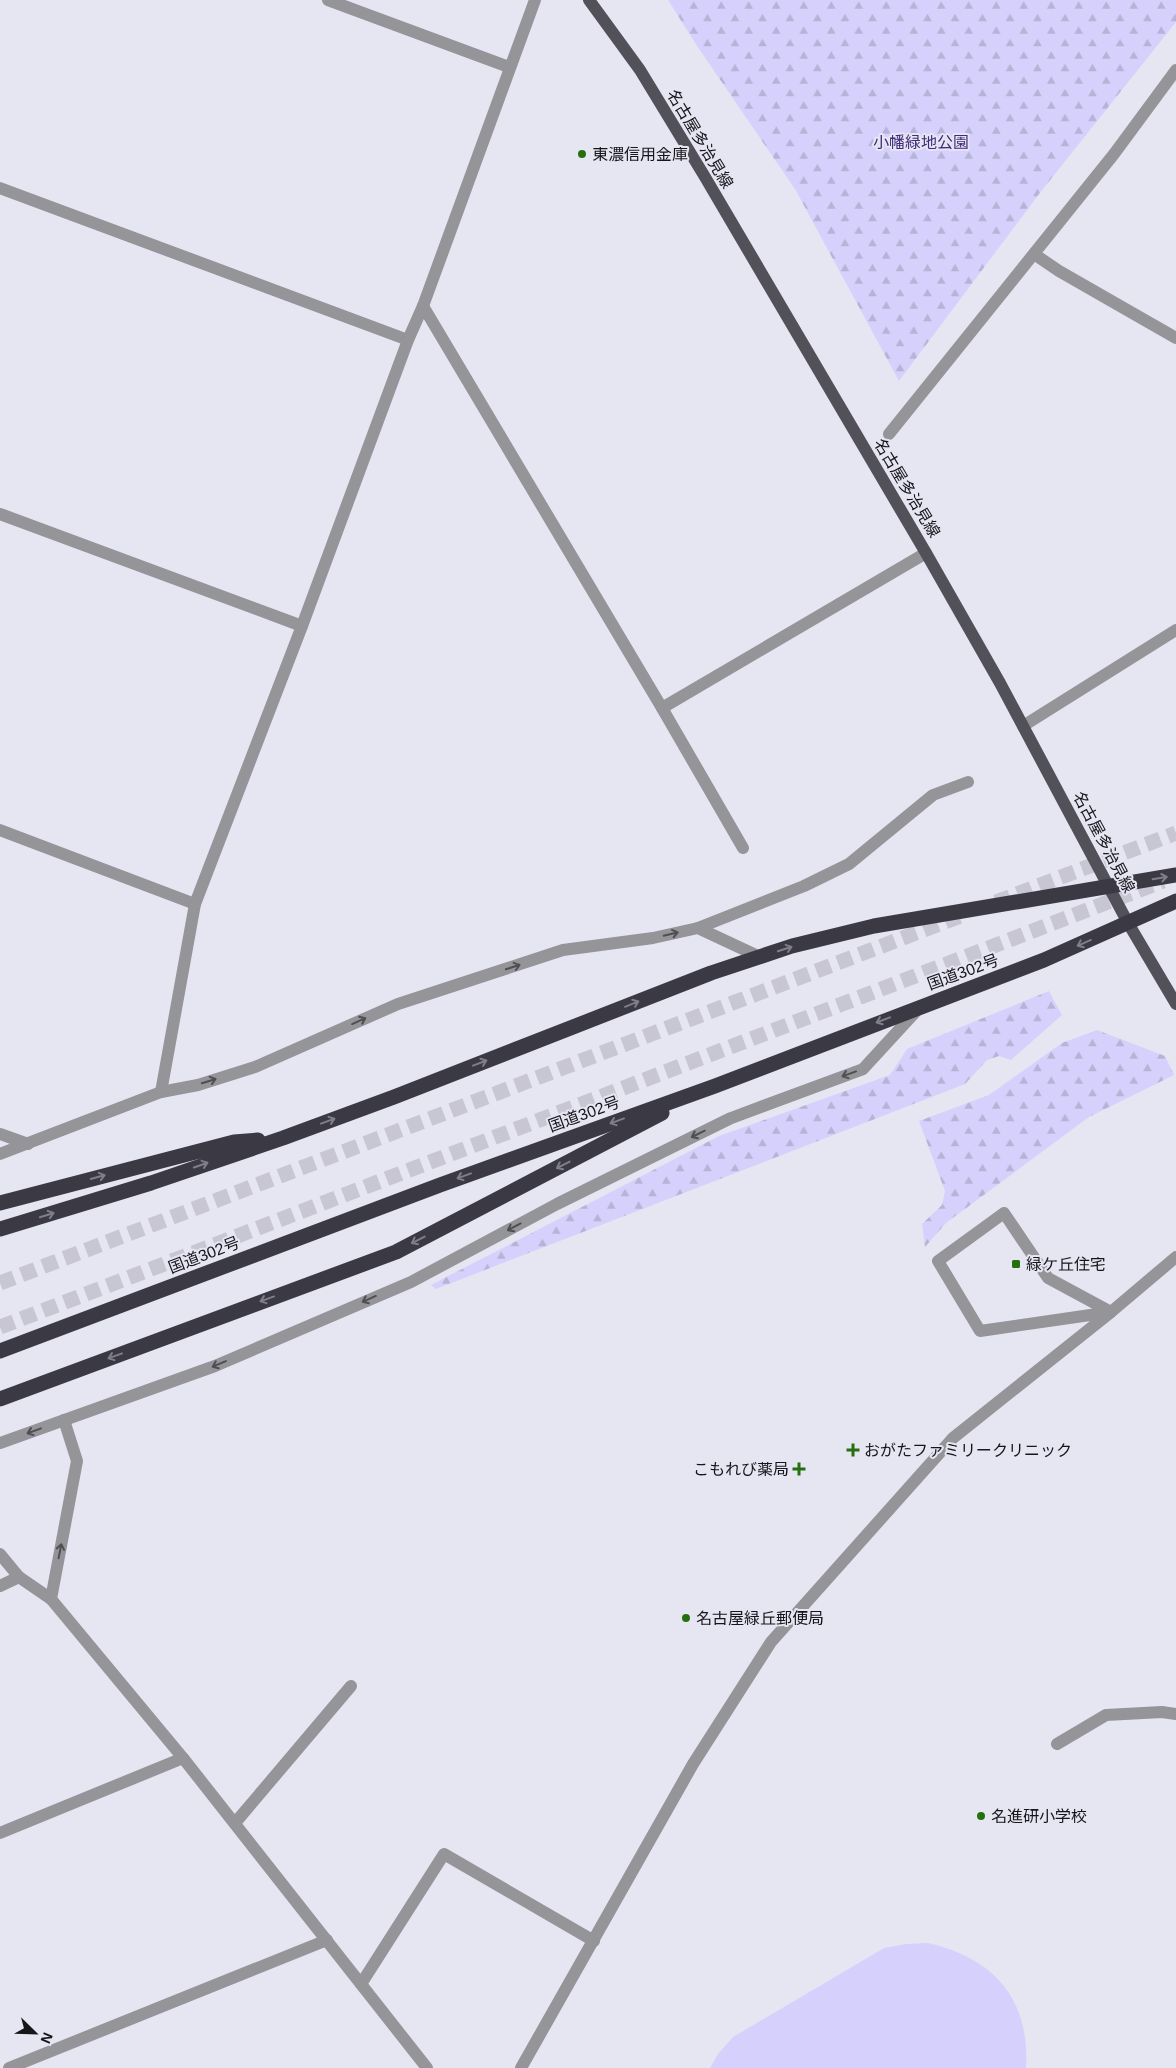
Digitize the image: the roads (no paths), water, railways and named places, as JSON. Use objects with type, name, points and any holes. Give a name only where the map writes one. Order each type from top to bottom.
[{"type":"highway","points":[[0,1230],[283,1138],[394,1097],[711,973],[792,946],[874,926],[1176,875]]},
{"type":"highway","name":"国道302号","points":[[0,1351],[440,1185],[715,1086],[1044,960],[1176,901]]},
{"type":"highway","points":[[0,1399],[396,1252],[715,1086]]},
{"type":"highway","points":[[0,1203],[234,1142],[283,1138]]},
{"type":"main road","name":"名古屋多治見線","points":[[589,0],[640,70],[705,176],[926,553],[1023,726],[1128,923],[1176,1004]]},
{"type":"street","points":[[328,0],[509,67]]},
{"type":"street","points":[[161,1092],[195,904],[302,626],[408,340],[423,306],[535,0]]},
{"type":"street","points":[[889,434],[1114,154],[1176,70]]},
{"type":"street","points":[[0,188],[408,340]]},
{"type":"street","points":[[1034,254],[1059,271],[1176,338]]},
{"type":"street","points":[[423,306],[743,848]]},
{"type":"street","points":[[0,514],[302,626]]},
{"type":"street","points":[[662,708],[926,553]]},
{"type":"street","points":[[1023,726],[1176,630]]},
{"type":"street","points":[[0,1154],[161,1092],[198,1085],[256,1067],[398,1004],[564,950],[653,938],[698,928],[804,886],[849,864],[933,796],[968,782]]},
{"type":"street","points":[[0,830],[195,904]]},
{"type":"street","points":[[698,928],[760,957]]},
{"type":"street","points":[[0,1443],[214,1366],[411,1282],[557,1204],[730,1118],[863,1069],[921,1006]]},
{"type":"street","points":[[0,1134],[28,1144]]},
{"type":"street","points":[[1004,1213],[1048,1278],[1111,1312],[980,1331],[938,1261],[1004,1213]]},
{"type":"street","points":[[521,2068],[693,1764],[771,1642],[953,1438],[1111,1312],[1176,1257]]},
{"type":"street","points":[[51,1599],[77,1461],[64,1420]]},
{"type":"street","points":[[0,1554],[19,1577],[51,1599],[183,1758],[427,2068]]},
{"type":"street","points":[[0,1586],[19,1577]]},
{"type":"street","points":[[235,1823],[351,1686]]},
{"type":"street","points":[[1057,1744],[1106,1715],[1162,1712],[1176,1714]]},
{"type":"street","points":[[0,1833],[183,1758]]},
{"type":"street","points":[[361,1984],[444,1854],[594,1941]]},
{"type":"street","points":[[9,2068],[326,1940]]},
{"type":"tunnel","points":[[996,902],[1176,833]]},
{"type":"tunnel","points":[[0,1327],[1163,881]]},
{"type":"tunnel","points":[[0,1283],[963,915]]},
{"type":"place","name":"東濃信用金庫","points":[[582,154]]},
{"type":"place","name":"緑ケ丘住宅","points":[[1016,1264]]},
{"type":"place","name":"おがたファミリークリニック","points":[[853,1450]]},
{"type":"place","name":"こもれび薬局","points":[[799,1469]]},
{"type":"place","name":"名古屋緑丘郵便局","points":[[686,1618]]},
{"type":"place","name":"名進研小学校","points":[[981,1816]]},
{"type":"park label","name":"小幡緑地公園","points":[[921,142]]}]
